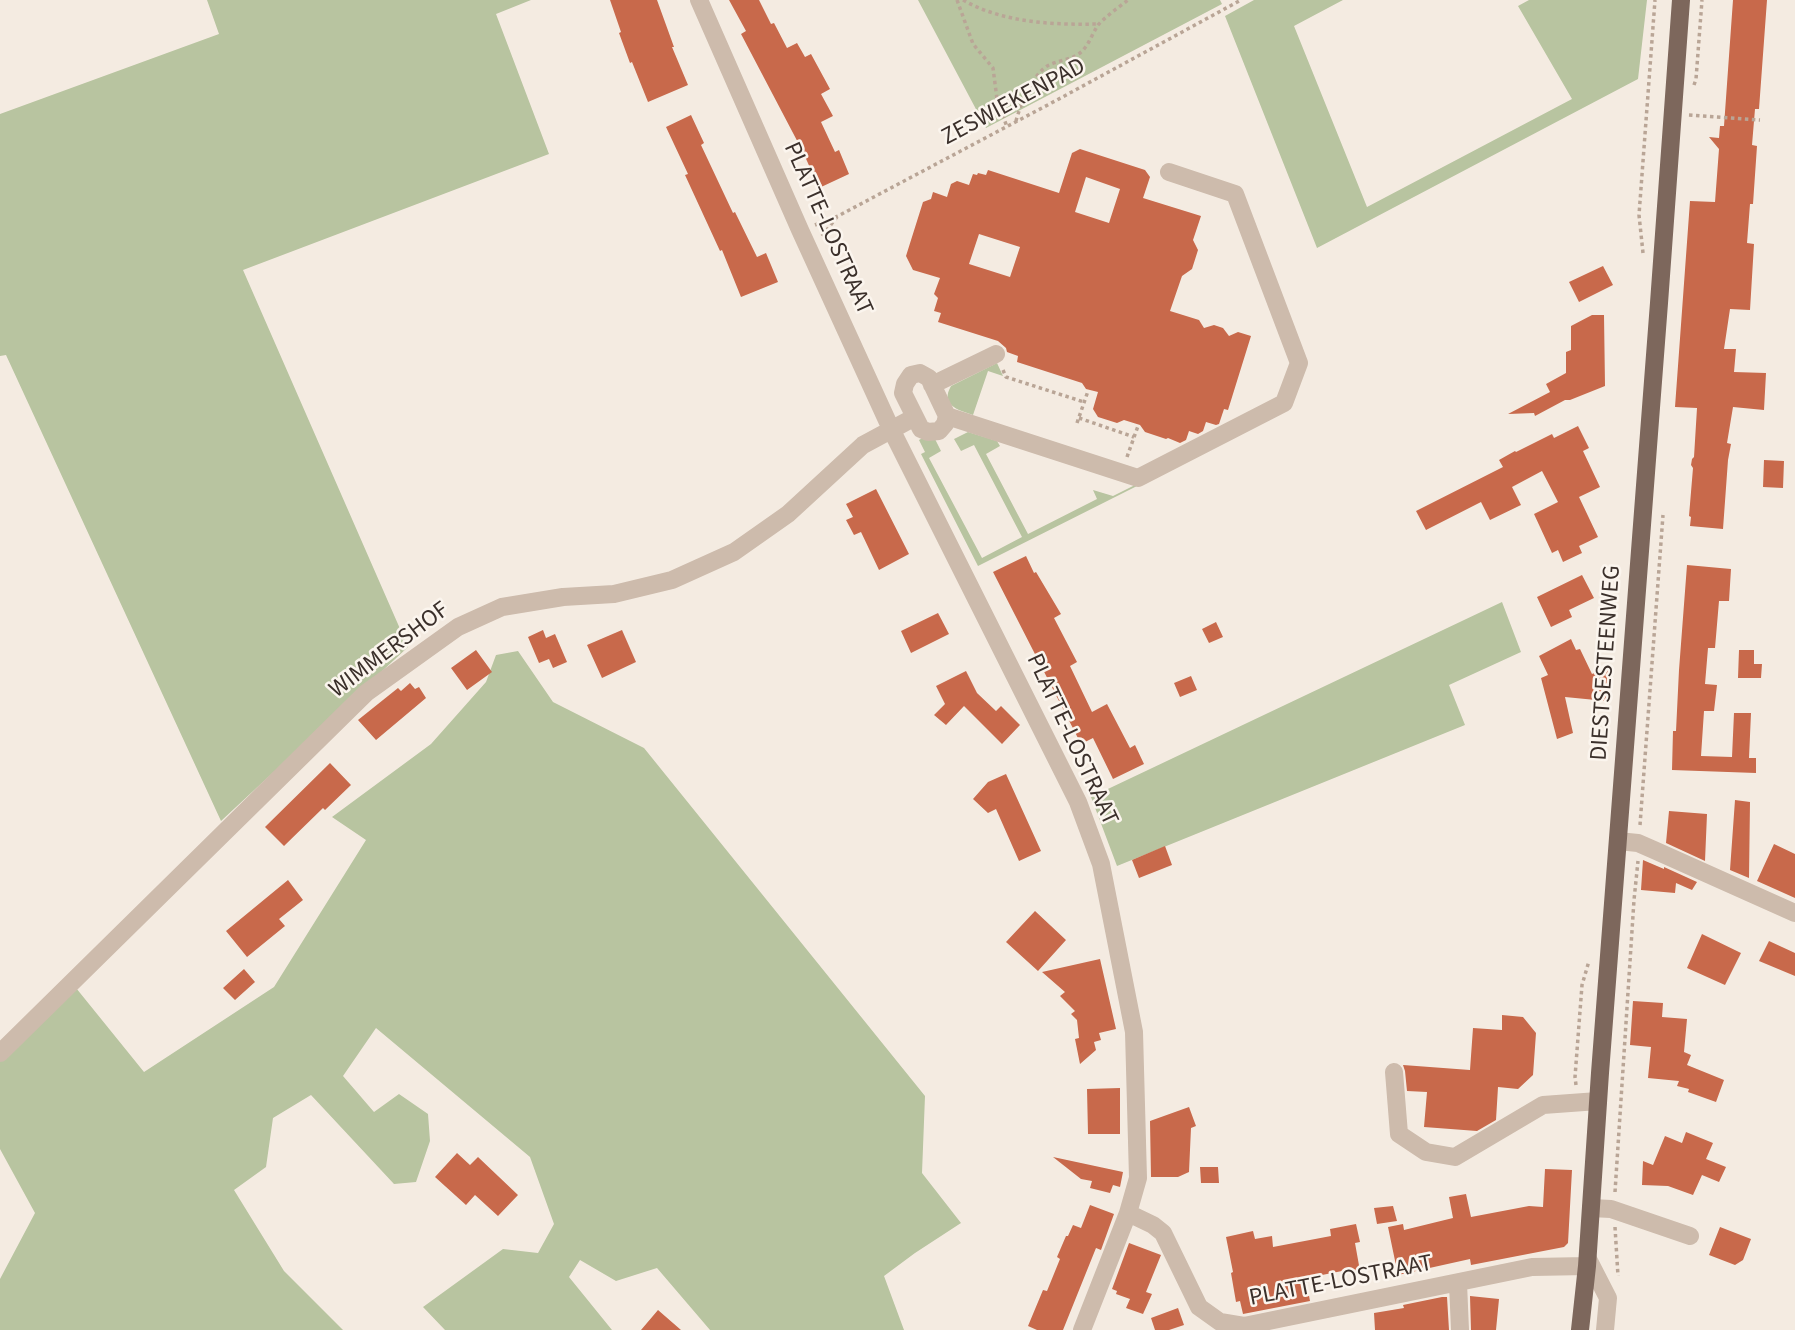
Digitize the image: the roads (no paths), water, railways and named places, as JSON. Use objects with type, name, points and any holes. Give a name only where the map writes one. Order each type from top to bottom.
[{"type":"main road","name":"DIESTSESTEENWEG","points":[[1580,1330],[1681,0]]},
{"type":"street","name":"PLATTE-LOSTRAAT","points":[[699,0],[891,429],[1078,802],[1101,864],[1134,1032],[1138,1178],[1128,1213],[1163,1233],[1199,1307],[1218,1326],[1244,1326],[1532,1267],[1587,1262]]},
{"type":"street","points":[[947,416],[1138,478],[1284,403],[1299,363],[1235,194],[1169,172]]},
{"type":"street","points":[[932,385],[996,354]]},
{"type":"street","points":[[920,373],[929,378],[947,416],[939,431],[928,432],[921,429],[903,393],[911,375],[920,373]]},
{"type":"street","name":"WIMMERSHOF","points":[[0,1053],[366,693],[418,654],[458,627],[502,607],[563,597],[614,594],[672,580],[734,552],[788,514],[863,446],[915,417]]},
{"type":"street","points":[[1618,841],[1639,844],[1654,850],[1795,913]]},
{"type":"street","points":[[1394,1073],[1399,1134],[1426,1152],[1455,1157],[1543,1105],[1598,1101]]},
{"type":"street","points":[[1591,1208],[1615,1210],[1690,1236]]},
{"type":"street","points":[[1082,1330],[1128,1213]]},
{"type":"street","points":[[1587,1262],[1608,1298],[1605,1330]]},
{"type":"street","name":"PLATTE-LOSTRAAT","points":[[1458,1283],[1460,1330]]}]
